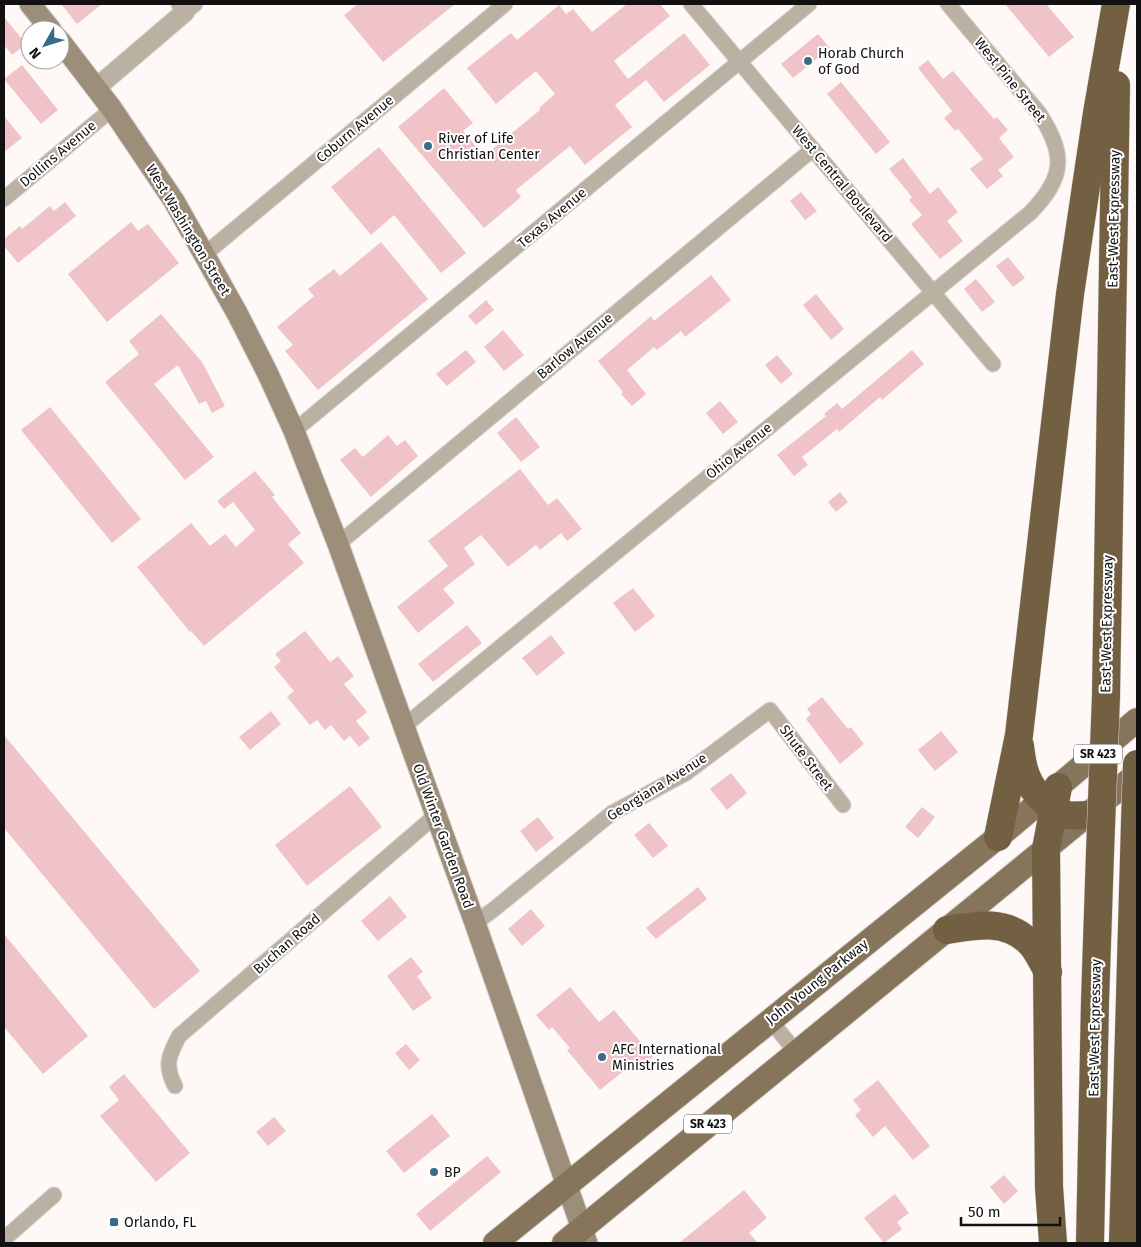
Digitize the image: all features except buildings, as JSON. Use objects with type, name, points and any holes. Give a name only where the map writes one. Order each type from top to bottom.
[{"type":"highway","name":"East-West Expressway","points":[[1090,1243],[1094,1011],[1106,696],[1117,4]]},
{"type":"highway","points":[[998,837],[1018,734],[1070,294],[1097,113],[1117,4]]},
{"type":"highway","points":[[1018,734],[1024,771],[1030,784],[1052,799],[1070,816],[1088,815]]},
{"type":"highway","points":[[1123,1243],[1137,764]]},
{"type":"highway","points":[[1052,799],[1046,849],[1049,1187],[1053,1243]]},
{"type":"highway","points":[[947,930],[977,925],[990,925],[1013,930],[1030,942],[1048,972]]},
{"type":"main road","points":[[30,4],[43,20]]},
{"type":"main road","name":"West Washington Street","points":[[70,55],[112,110],[164,186],[205,254],[268,374],[294,431]]},
{"type":"main road","name":"Old Winter Garden Road","points":[[294,431],[338,544],[475,923],[567,1185],[578,1238]]},
{"type":"main road","name":"John Young Parkway","points":[[496,1243],[998,837],[1052,799],[1137,720]]},
{"type":"main road","name":"SR 423","points":[[578,1238],[796,1052],[1137,774]]},
{"type":"street","name":"Coburn Avenue","points":[[205,254],[505,4]]},
{"type":"street","name":"West Central Boulevard","points":[[691,4],[994,364]]},
{"type":"street","name":"Texas Avenue","points":[[294,431],[810,4]]},
{"type":"street","name":"West Pine Street","points":[[948,4],[1039,113],[1049,128],[1056,146],[1058,164]]},
{"type":"street","points":[[96,88],[187,7]]},
{"type":"street","name":"Dollins Avenue","points":[[4,199],[112,110]]},
{"type":"street","name":"Barlow Avenue","points":[[338,544],[813,149]]},
{"type":"street","name":"Ohio Avenue","points":[[403,727],[1030,213],[1045,197],[1054,181],[1058,164]]},
{"type":"street","name":"Shute Street","points":[[770,710],[843,805]]},
{"type":"street","name":"Georgiana Avenue","points":[[475,923],[612,813],[686,773],[770,710]]},
{"type":"street","name":"Buchan Road","points":[[175,1086],[169,1076],[169,1054],[179,1036],[435,816]]},
{"type":"street","points":[[770,1020],[796,1052]]},
{"type":"street","points":[[4,1239],[54,1195]]},
{"type":"place","name":"Horab Church of God","points":[[808,61]]},
{"type":"place","name":"River of Life Christian Center","points":[[428,146]]},
{"type":"place","name":"AFC International Ministries","points":[[602,1057]]},
{"type":"place","name":"BP","points":[[434,1172]]},
{"type":"place","name":"Orlando, FL","points":[[114,1222]]}]
